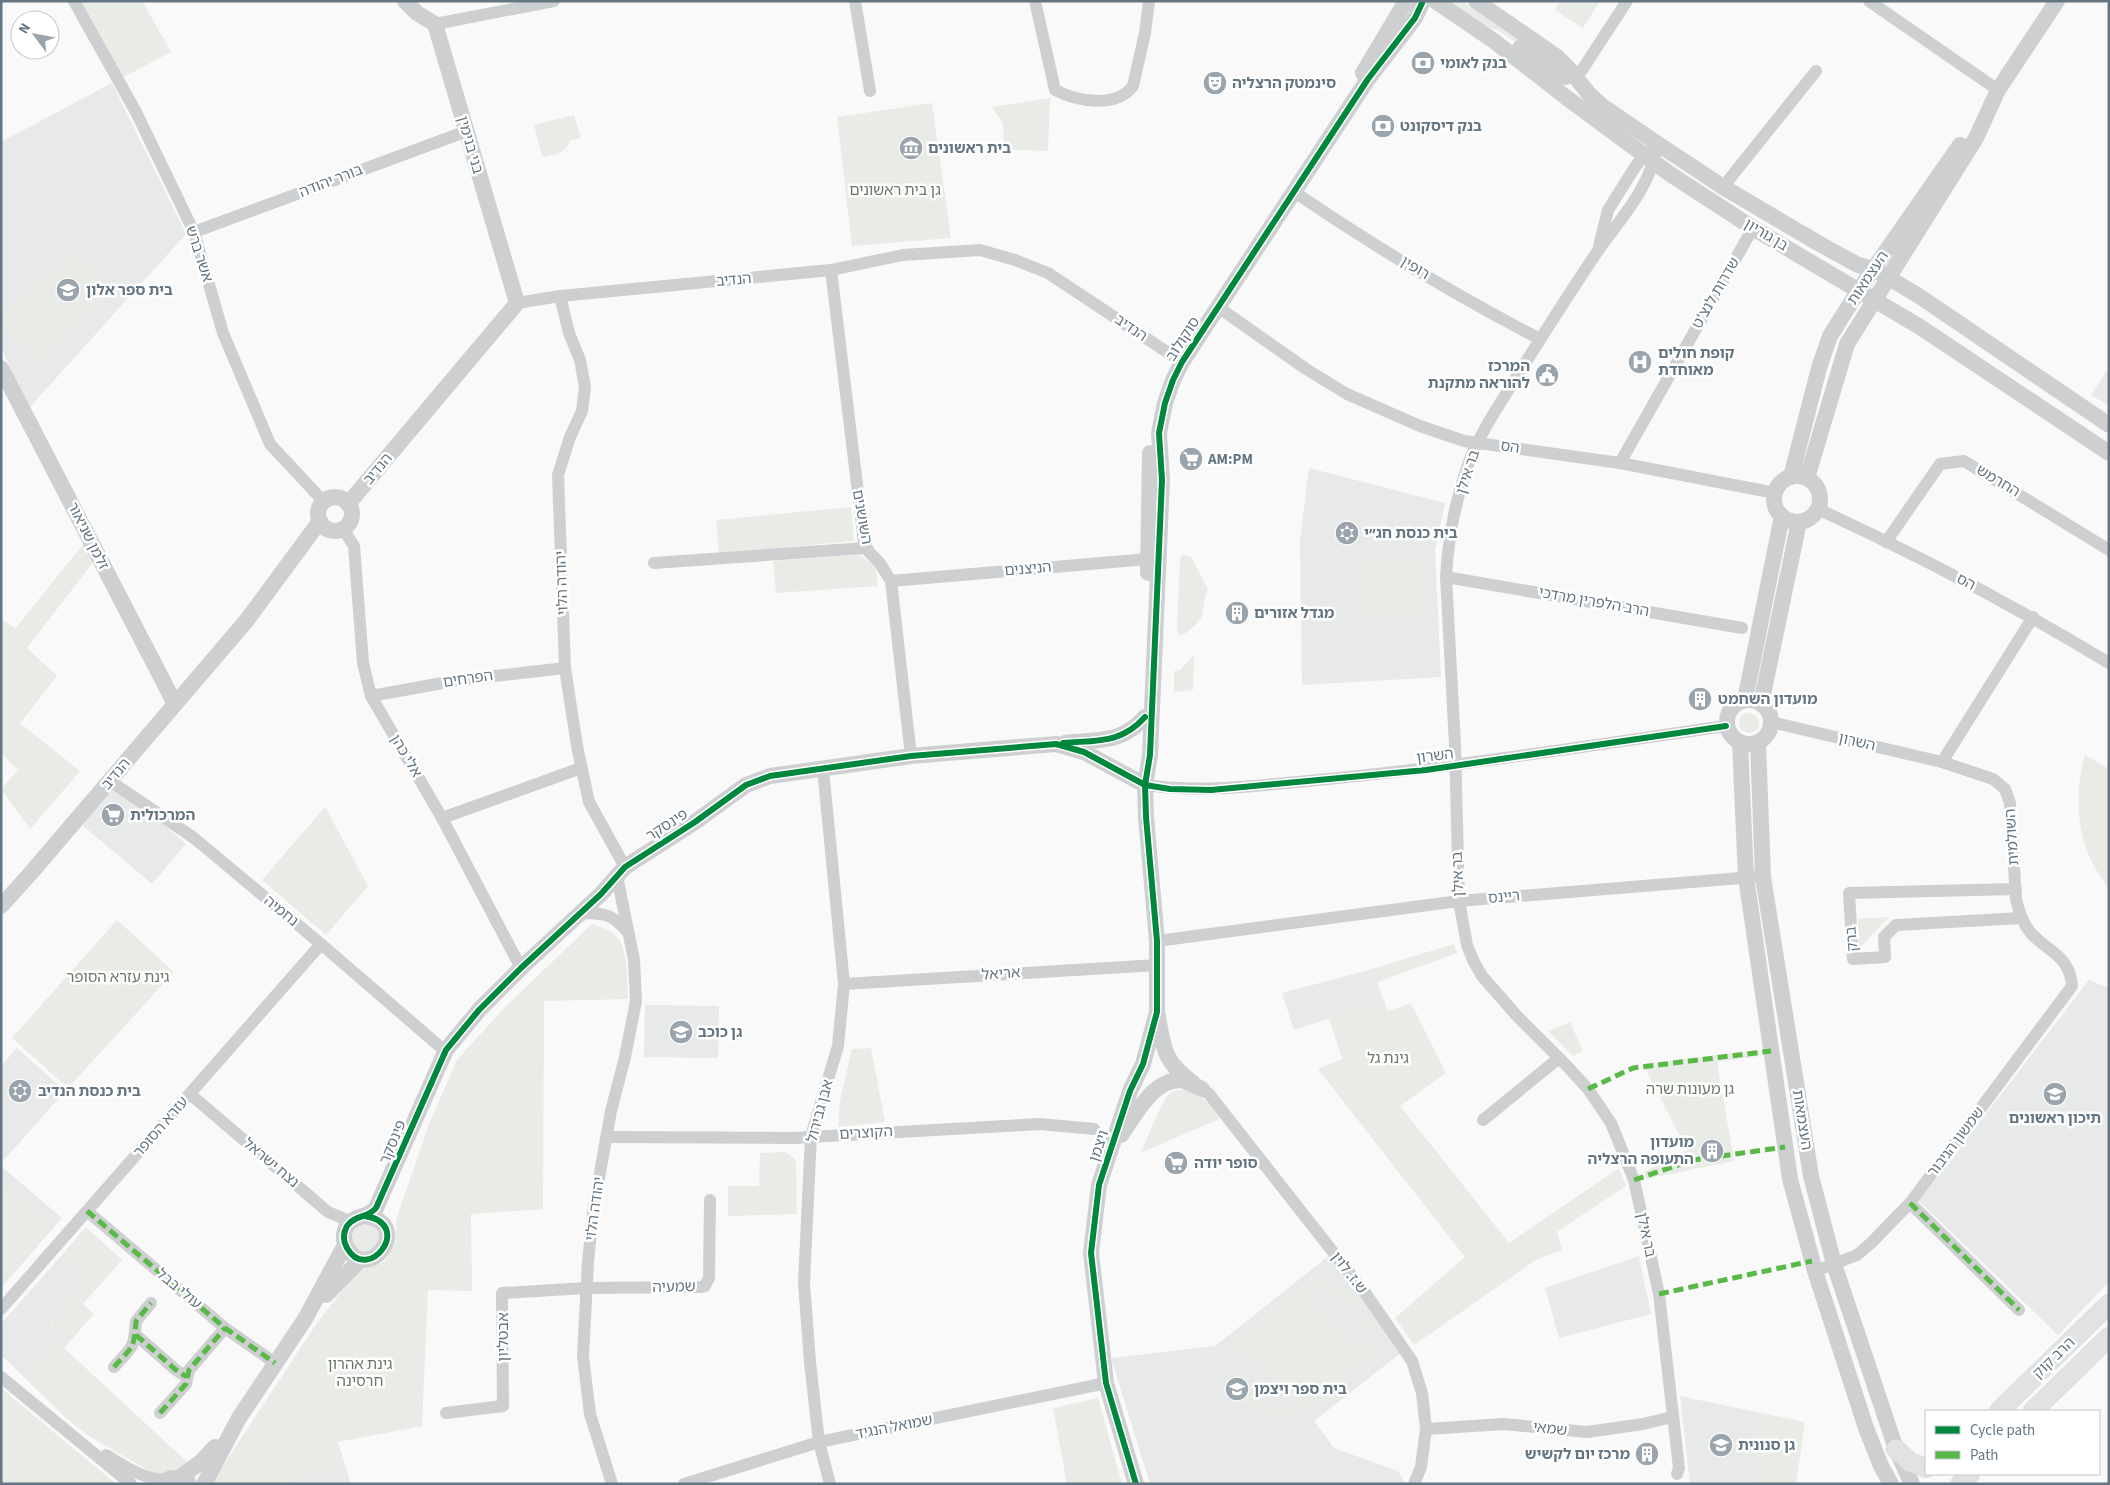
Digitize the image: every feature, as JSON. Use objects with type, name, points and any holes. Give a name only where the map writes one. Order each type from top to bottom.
[{"type":"main road","name":"הרב קוק","points":[[2000,1410],[2109,1304]]},
{"type":"main road","name":"הרב קוק","points":[[2034,1410],[2109,1337]]},
{"type":"main road","points":[[1896,1449],[1910,1462],[1925,1468]]},
{"type":"main road","points":[[1925,1484],[1934,1475]]},
{"type":"main road","points":[[1960,1484],[1969,1475]]},
{"type":"street","name":"אשר ברש","points":[[74,1],[136,112],[194,232],[223,333],[270,444],[324,502]]},
{"type":"street","points":[[405,1],[418,13],[435,24],[526,4],[554,1]]},
{"type":"street","points":[[855,1],[870,91]]},
{"type":"street","points":[[1035,1],[1054,90],[1068,97],[1102,100],[1116,99],[1128,93],[1134,82],[1149,1]]},
{"type":"street","name":"סוקולוב","points":[[1142,783],[1150,755],[1162,480],[1158,433],[1165,403],[1180,360],[1345,102],[1406,1]]},
{"type":"street","name":"סוקולוב","points":[[1415,18],[1423,1]]},
{"type":"street","name":"סוקולוב","points":[[1146,817],[1142,783],[1147,700],[1150,445],[1159,402],[1172,368],[1218,308],[1368,79],[1415,18],[1429,4],[1435,1]]},
{"type":"street","name":"בן גוריון","points":[[1435,1],[1484,34],[1567,98],[1652,154],[1753,228],[1920,327],[2109,453]]},
{"type":"street","name":"בן גוריון","points":[[1476,1],[1556,56],[1589,94],[1652,154],[1723,187],[1858,265],[1874,269],[1959,322],[2109,425]]},
{"type":"street","points":[[1484,34],[1498,34],[1560,76],[1566,77],[1582,70],[1627,1]]},
{"type":"street","points":[[1869,1],[1995,96]]},
{"type":"street","name":"העצמאות","points":[[1799,477],[1819,368],[1830,336],[1859,290],[1995,96],[2057,1]]},
{"type":"street","name":"בני בנימין","points":[[435,24],[517,303]]},
{"type":"street","points":[[1723,187],[1816,71]]},
{"type":"street","name":"העצמאות","points":[[1799,477],[1847,344],[1976,138],[1995,96]]},
{"type":"street","name":"בורר יהודה","points":[[194,232],[467,131]]},
{"type":"street","name":"בר אילן","points":[[1598,251],[1608,210],[1652,154]]},
{"type":"street","name":"בר אילן","points":[[1652,154],[1646,183],[1598,251],[1486,425],[1469,462],[1448,551],[1446,577],[1459,901],[1467,945],[1472,960],[1482,976],[1517,1016],[1588,1090],[1611,1123],[1634,1180],[1659,1294],[1679,1468],[1677,1474]]},
{"type":"street","name":"רופין","points":[[1293,191],[1352,230],[1500,319],[1540,339]]},
{"type":"street","name":"שדרות לנצ'ט","points":[[1620,463],[1753,228]]},
{"type":"street","name":"הנדיב","points":[[348,504],[517,303],[560,296],[831,270],[903,255],[980,250],[1015,260],[1048,273],[1180,360]]},
{"type":"street","name":"השושנים","points":[[831,270],[864,542],[891,581],[911,756]]},
{"type":"street","name":"יהודה הלוי","points":[[560,296],[569,333],[580,360],[585,387],[582,411],[570,437],[558,475],[565,668],[581,768],[589,802],[621,872],[634,960],[636,1001],[593,1212],[586,1288],[583,1356],[590,1414],[612,1484]]},
{"type":"street","name":"הס","points":[[1218,308],[1347,394],[1420,426],[1464,441],[1620,463],[1775,493]]},
{"type":"street","name":"זלמן שניאור","points":[[1,368],[175,704]]},
{"type":"street","name":"החרמש","points":[[1886,542],[1940,464],[1964,461],[2109,550]]},
{"type":"street","points":[[1799,477],[1816,485],[1819,491],[1820,504],[1818,510],[1810,518],[1800,522],[1788,520],[1782,516],[1775,506],[1775,493],[1778,486],[1799,477]]},
{"type":"street","points":[[336,497],[348,504],[352,513],[351,518],[343,528],[330,530],[320,521],[318,513],[324,502],[336,497]]},
{"type":"street","name":"הס","points":[[1818,510],[1886,542],[2033,617],[2109,663]]},
{"type":"street","points":[[1745,700],[1782,516]]},
{"type":"street","name":"הנדיב","points":[[1,906],[247,620],[320,521]]},
{"type":"street","points":[[1761,704],[1800,522]]},
{"type":"street","name":"אלי כהן","points":[[343,528],[354,546],[363,663],[371,696],[442,818],[521,968]]},
{"type":"street","points":[[654,563],[864,542]]},
{"type":"street","points":[[1148,559],[1160,546]]},
{"type":"street","name":"הניצנים","points":[[891,581],[1148,559]]},
{"type":"street","name":"הרב הלפרין מרדכי","points":[[1446,577],[1742,628]]},
{"type":"street","points":[[1942,762],[2033,617]]},
{"type":"street","name":"הפרחים","points":[[371,696],[460,680],[565,668]]},
{"type":"street","points":[[1745,700],[1752,700],[1761,704],[1768,710],[1771,722],[1768,735],[1752,745],[1740,743],[1731,736],[1726,726],[1726,719],[1732,706],[1745,700]]},
{"type":"street","points":[[1056,744],[1116,738],[1134,730],[1145,716]]},
{"type":"street","name":"השרון","points":[[1771,722],[1942,762]]},
{"type":"street","name":"השרון","points":[[1142,783],[1170,789],[1211,790],[1455,766],[1726,726]]},
{"type":"street","name":"העצמאות","points":[[1740,743],[1746,877],[1790,1179],[1815,1271],[1866,1428],[1881,1466],[1891,1484]]},
{"type":"street","name":"העצמאות","points":[[1758,743],[1763,877],[1811,1176],[1834,1264],[1896,1449],[1912,1484]]},
{"type":"street","name":"פינסקר","points":[[361,1217],[372,1213],[379,1204],[446,1050],[479,1010],[581,913],[621,872],[746,785],[770,776],[911,756],[1056,744],[1084,752],[1142,783]]},
{"type":"street","name":"השולמית","points":[[1942,762],[1993,780],[2005,789],[2010,803],[2016,889],[2022,918],[2031,933],[2060,957],[2068,967],[2072,976],[2072,986]]},
{"type":"street","points":[[442,818],[581,768]]},
{"type":"street","name":"אבן גבירול","points":[[823,769],[844,984],[838,1046],[811,1136],[804,1283],[819,1442],[830,1484]]},
{"type":"street","name":"נחמיה","points":[[110,781],[194,838],[321,944],[438,1046],[446,1050]]},
{"type":"street","name":"ויצמן","points":[[1146,817],[1157,941],[1158,1012],[1164,1049],[1172,1065],[1202,1090]]},
{"type":"street","name":"ריינס","points":[[1157,941],[1459,901],[1763,877]]},
{"type":"street","name":"ברק","points":[[2016,889],[1849,893],[1852,959],[1885,957],[1884,937],[1896,925],[2022,918]]},
{"type":"street","points":[[581,913],[603,913],[612,917],[629,934]]},
{"type":"street","name":"עזרא הסופר","points":[[1,1309],[321,944]]},
{"type":"street","name":"אריאל","points":[[844,984],[1158,965]]},
{"type":"street","name":"שמשון הגיבור","points":[[1815,1271],[1857,1255],[1910,1203],[2072,986]]},
{"type":"street","name":"ויצמן","points":[[1136,1484],[1106,1383],[1091,1253],[1099,1185],[1130,1091],[1143,1064],[1158,1012]]},
{"type":"street","points":[[1483,1120],[1559,1058]]},
{"type":"street","name":"ויצמן","points":[[1110,1151],[1151,1094],[1157,1090],[1179,1080],[1188,1082],[1202,1090]]},
{"type":"street","name":"ש.ז. לוין","points":[[1202,1090],[1209,1094],[1366,1294],[1412,1361],[1422,1393],[1426,1429],[1421,1467],[1414,1484]]},
{"type":"street","name":"נצח ישראל","points":[[190,1094],[328,1212],[347,1220],[361,1217]]},
{"type":"street","name":"הקוצרים","points":[[607,1137],[794,1138],[1040,1124],[1094,1129]]},
{"type":"street","name":"פינסקר","points":[[386,1232],[388,1214],[402,1154]]},
{"type":"street","name":"שמעיה","points":[[586,1288],[700,1288],[706,1286],[709,1278],[710,1200]]},
{"type":"street","points":[[1910,1203],[2019,1310]]},
{"type":"street","name":"עולי בבל","points":[[87,1211],[224,1328],[275,1364]]},
{"type":"street","points":[[204,1484],[239,1418],[305,1319],[345,1245],[344,1232],[347,1226],[361,1217],[379,1220],[386,1232],[387,1240],[381,1253],[368,1259],[354,1256],[345,1245]]},
{"type":"street","points":[[305,1319],[361,1259]]},
{"type":"street","name":"אבטליון","points":[[446,1413],[503,1406],[502,1293],[586,1288]]},
{"type":"street","points":[[114,1368],[132,1347],[136,1335],[136,1321],[152,1302]]},
{"type":"street","points":[[160,1413],[186,1384],[189,1370],[224,1328]]},
{"type":"street","points":[[136,1335],[176,1370],[187,1377]]},
{"type":"street","points":[[1,1376],[131,1484]]},
{"type":"street","name":"שמואל הנגיד","points":[[684,1484],[819,1442],[1106,1383]]},
{"type":"street","name":"שמאי","points":[[1426,1429],[1504,1424],[1587,1432],[1643,1424],[1672,1417]]},
{"type":"street","points":[[58,1424],[141,1476],[150,1479],[172,1481],[201,1462],[239,1418]]},
{"type":"shaded area","name":"בית ספר אלון","points":[[112,83],[186,234],[29,408],[1,347],[1,142]]},
{"type":"shaded area","points":[[2109,367],[2109,406],[2091,395]]},
{"type":"shaded area","points":[[1309,468],[1445,503],[1435,551],[1441,677],[1302,685],[1300,541]]},
{"type":"shaded area","points":[[109,778],[186,844],[152,884],[74,818]]},
{"type":"shaded area","points":[[1365,971],[1377,1003],[1294,1030],[1282,993]]},
{"type":"shaded area","name":"תיכון ראשונים","points":[[2089,980],[2109,988],[2109,1282],[2058,1335],[1919,1201]]},
{"type":"shaded area","name":"גן כוכב","points":[[645,1005],[719,1006],[718,1058],[644,1057]]},
{"type":"shaded area","points":[[17,1048],[65,1091],[4,1160],[1,1158],[1,1066]]},
{"type":"shaded area","points":[[1,1166],[62,1218],[1,1288]]},
{"type":"shaded area","points":[[62,1255],[86,1277],[66,1298],[70,1302],[49,1325],[59,1336],[22,1375],[1,1355],[1,1324]]},
{"type":"shaded area","name":"בית ספר ויצמן","points":[[1330,1255],[1402,1352],[1314,1421],[1334,1448],[1398,1471],[1406,1484],[1150,1484],[1111,1358],[1215,1346]]},
{"type":"shaded area","points":[[1639,1256],[1651,1314],[1559,1338],[1545,1288]]},
{"type":"shaded area","name":"גן סנונית","points":[[1680,1396],[1756,1412],[1757,1484],[1690,1484]]},
{"type":"shaded area","points":[[346,1467],[351,1484],[280,1484],[329,1468],[330,1472]]},
{"type":"green space","points":[[79,1],[142,1],[171,52],[122,78]]},
{"type":"green space","points":[[1449,1],[1462,1],[1564,69],[1561,72],[1497,30],[1484,27]]},
{"type":"green space","points":[[1560,1],[1600,1],[1583,28],[1555,10]]},
{"type":"green space","points":[[1050,98],[1048,151],[1004,149],[1003,123],[992,107]]},
{"type":"green space","name":"גן בית ראשונים","points":[[932,103],[951,238],[852,246],[837,117]]},
{"type":"green space","points":[[574,115],[581,138],[570,141],[565,149],[559,153],[542,157],[534,125]]},
{"type":"green space","points":[[74,251],[113,294],[39,362],[1,322],[1,318]]},
{"type":"green space","points":[[851,507],[854,541],[719,554],[716,520]]},
{"type":"green space","points":[[84,543],[94,561],[27,648],[57,676],[20,723],[80,771],[30,829],[1,789],[18,770],[1,753],[1,618],[15,629]]},
{"type":"green space","points":[[860,555],[875,566],[878,586],[776,593],[773,561]]},
{"type":"green space","points":[[1182,555],[1191,557],[1208,589],[1202,616],[1193,627],[1181,635],[1177,629],[1180,559]]},
{"type":"green space","points":[[1428,555],[1430,613],[1356,616],[1355,558]]},
{"type":"green space","points":[[1194,655],[1193,690],[1174,692],[1174,671],[1180,670]]},
{"type":"green space","points":[[1745,713],[1753,713],[1759,719],[1759,727],[1753,733],[1745,733],[1739,727],[1739,719]]},
{"type":"green space","points":[[2085,755],[2109,769],[2109,889],[2092,862],[2080,823],[2080,781]]},
{"type":"green space","points":[[325,807],[368,886],[326,935],[262,880]]},
{"type":"green space","points":[[1889,917],[1859,949],[1858,919]]},
{"type":"green space","name":"גינת עזרא הסופר","points":[[117,920],[174,972],[68,1088],[12,1038]]},
{"type":"green space","name":"גינת אהרון חרסינה","points":[[592,924],[606,929],[619,939],[625,955],[628,999],[544,1001],[543,1209],[471,1214],[472,1291],[428,1290],[422,1426],[338,1442],[346,1467],[330,1472],[328,1469],[280,1484],[211,1484],[317,1323],[359,1269],[384,1262],[396,1242],[396,1220],[429,1124],[457,1060],[505,1007]]},
{"type":"green space","name":"גינת גל","points":[[1454,944],[1457,953],[1377,982],[1388,1011],[1411,1003],[1446,1073],[1400,1106],[1509,1243],[1619,1168],[1626,1186],[1557,1232],[1562,1250],[1536,1260],[1414,1345],[1395,1318],[1465,1257],[1318,1069],[1342,1059],[1329,1018],[1377,1003],[1365,971]]},
{"type":"green space","points":[[1570,1022],[1583,1051],[1573,1056],[1548,1031]]},
{"type":"green space","points":[[871,1048],[885,1122],[838,1127],[840,1101],[852,1049]]},
{"type":"green space","name":"גן מעונות שרה","points":[[1759,1050],[1759,1056],[1717,1062],[1734,1161],[1646,1179],[1644,1172],[1687,1150],[1643,1064]]},
{"type":"green space","points":[[1189,1089],[1207,1102],[1219,1119],[1140,1153],[1159,1111],[1170,1093]]},
{"type":"green space","points":[[785,1152],[796,1161],[797,1214],[728,1216],[728,1186],[759,1186],[760,1153]]},
{"type":"green space","points":[[1,1183],[52,1226],[1,1285]]},
{"type":"green space","points":[[369,1221],[382,1237],[370,1254],[354,1251],[350,1230]]},
{"type":"green space","points":[[86,1227],[122,1260],[83,1304],[94,1314],[64,1348],[199,1473],[192,1480],[151,1472],[89,1436],[67,1419],[22,1375],[59,1336],[49,1326],[70,1302],[66,1298],[86,1277],[62,1255]]},
{"type":"green space","points":[[1316,1281],[1329,1282],[1351,1293],[1360,1301],[1370,1323],[1372,1335],[1370,1348],[1375,1354],[1297,1414],[1286,1418],[1274,1418],[1254,1410],[1238,1393],[1228,1372],[1230,1350],[1236,1340],[1306,1284]],"holes":[[[1319,1291],[1328,1292],[1343,1299],[1354,1312],[1363,1337],[1356,1353],[1311,1295]],[[1245,1347],[1291,1404],[1291,1405],[1274,1408],[1257,1397],[1244,1383],[1238,1366],[1240,1356]]]},
{"type":"green space","points":[[1,1388],[116,1484],[1,1484]]},
{"type":"green space","points":[[1098,1398],[1122,1484],[1067,1484],[1053,1408]]},
{"type":"green space","points":[[1756,1412],[1805,1422],[1796,1484],[1757,1484]]},
{"type":"marked path","points":[[1588,1089],[1633,1068],[1771,1051]]},
{"type":"marked path","points":[[1634,1180],[1693,1160],[1785,1147]]},
{"type":"marked path","points":[[1910,1203],[2019,1310]]},
{"type":"marked path","points":[[87,1211],[225,1328],[275,1363]]},
{"type":"marked path","points":[[1659,1294],[1812,1261]]},
{"type":"marked path","points":[[114,1367],[131,1347],[136,1321],[151,1303]]},
{"type":"marked path","points":[[160,1413],[186,1384],[189,1370],[225,1328]]},
{"type":"marked path","points":[[136,1335],[176,1370],[187,1377]]},
{"type":"cycle path","points":[[1136,1484],[1106,1383],[1091,1253],[1099,1185],[1130,1091],[1143,1064],[1157,1012],[1157,941],[1145,785],[1150,755],[1162,480],[1159,433],[1165,403],[1182,362],[1368,79],[1415,18],[1423,1]]},
{"type":"cycle path","points":[[1063,743],[1108,739],[1127,732],[1145,717]]},
{"type":"cycle path","points":[[365,1216],[379,1221],[386,1230],[387,1239],[383,1249],[375,1256],[366,1260],[356,1258],[347,1248],[344,1240],[347,1226],[353,1220],[376,1208],[446,1050],[479,1010],[601,894],[625,867],[695,822],[746,785],[770,776],[911,756],[1056,744],[1084,752],[1145,785],[1170,789],[1211,790],[1426,770],[1726,726]]},
{"type":"place","name":"בנק לאומי","points":[[1423,63]]},
{"type":"place","name":"סינמטק הרצליה","points":[[1215,83]]},
{"type":"place","name":"בנק דיסקונט","points":[[1383,126]]},
{"type":"place","name":"בית ראשונים","points":[[911,148]]},
{"type":"place","name":"בית ספר אלון","points":[[68,290]]},
{"type":"place","name":"קופת חולים מאוחדת","points":[[1640,362]]},
{"type":"place","name":"המרכז להוראה מתקנת","points":[[1547,375]]},
{"type":"place","name":"AM:PM","points":[[1191,459]]},
{"type":"place","name":"בית כנסת חג״י","points":[[1347,533]]},
{"type":"place","name":"מגדל אזורים","points":[[1237,613]]},
{"type":"place","name":"מועדון השחמט","points":[[1700,699]]},
{"type":"place","name":"המרכולית","points":[[113,815]]},
{"type":"place","name":"גן כוכב","points":[[681,1032]]},
{"type":"place","name":"בית כנסת הנדיב","points":[[20,1091]]},
{"type":"place","name":"תיכון ראשונים","points":[[2055,1094]]},
{"type":"place","name":"מועדון התעופה הרצליה","points":[[1712,1151]]},
{"type":"place","name":"סופר יודה","points":[[1176,1163]]},
{"type":"place","name":"בית ספר ויצמן","points":[[1237,1389]]},
{"type":"place","name":"גן סנונית","points":[[1721,1445]]},
{"type":"place","name":"מרכז יום לקשיש","points":[[1647,1454]]}]
